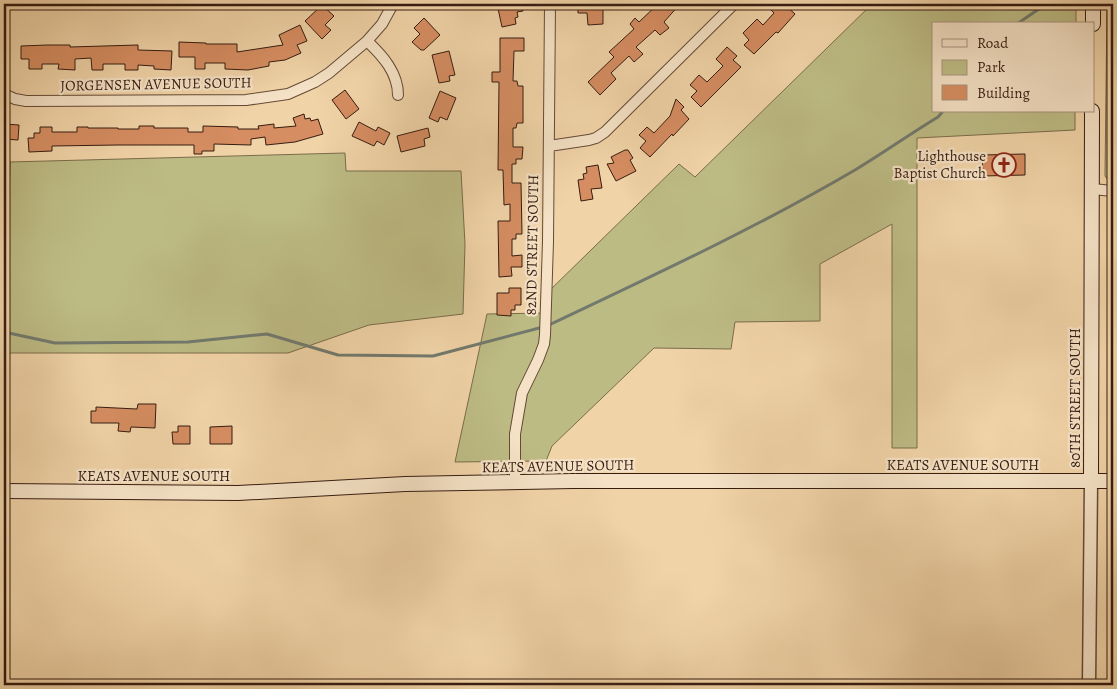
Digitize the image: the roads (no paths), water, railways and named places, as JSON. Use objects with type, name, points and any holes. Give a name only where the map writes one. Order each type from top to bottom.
[{"type":"main road","points":[[1093,4],[1093,22]]},
{"type":"main road","name":"80TH STREET SOUTH","points":[[1091,481],[1092,112]]},
{"type":"main road","name":"KEATS AVENUE SOUTH","points":[[4,491],[238,493],[406,484],[583,481],[1113,481]]},
{"type":"street","name":"JORGENSEN AVENUE SOUTH","points":[[4,94],[26,101],[246,100],[288,94],[315,82],[329,73],[367,41],[382,24],[393,4]]},
{"type":"street","name":"82ND STREET SOUTH","points":[[515,482],[515,434],[522,393],[538,360],[545,335],[548,242],[550,4]]},
{"type":"street","points":[[549,146],[589,140],[605,132],[734,4]]},
{"type":"street","points":[[367,41],[380,53],[388,64],[398,87],[398,95]]},
{"type":"street","points":[[1092,189],[1113,191]]},
{"type":"street","name":"80TH STREET SOUTH","points":[[1089,685],[1091,481]]},
{"type":"waterway","points":[[1020,22],[1046,4]]},
{"type":"waterway","points":[[549,325],[704,251],[780,212],[855,170],[938,117],[942,112]]},
{"type":"waterway","points":[[4,332],[55,343],[188,342],[267,334],[338,355],[433,356],[543,327]]},
{"type":"place","name":"Lighthouse Baptist Church","points":[[1004,165]]}]
